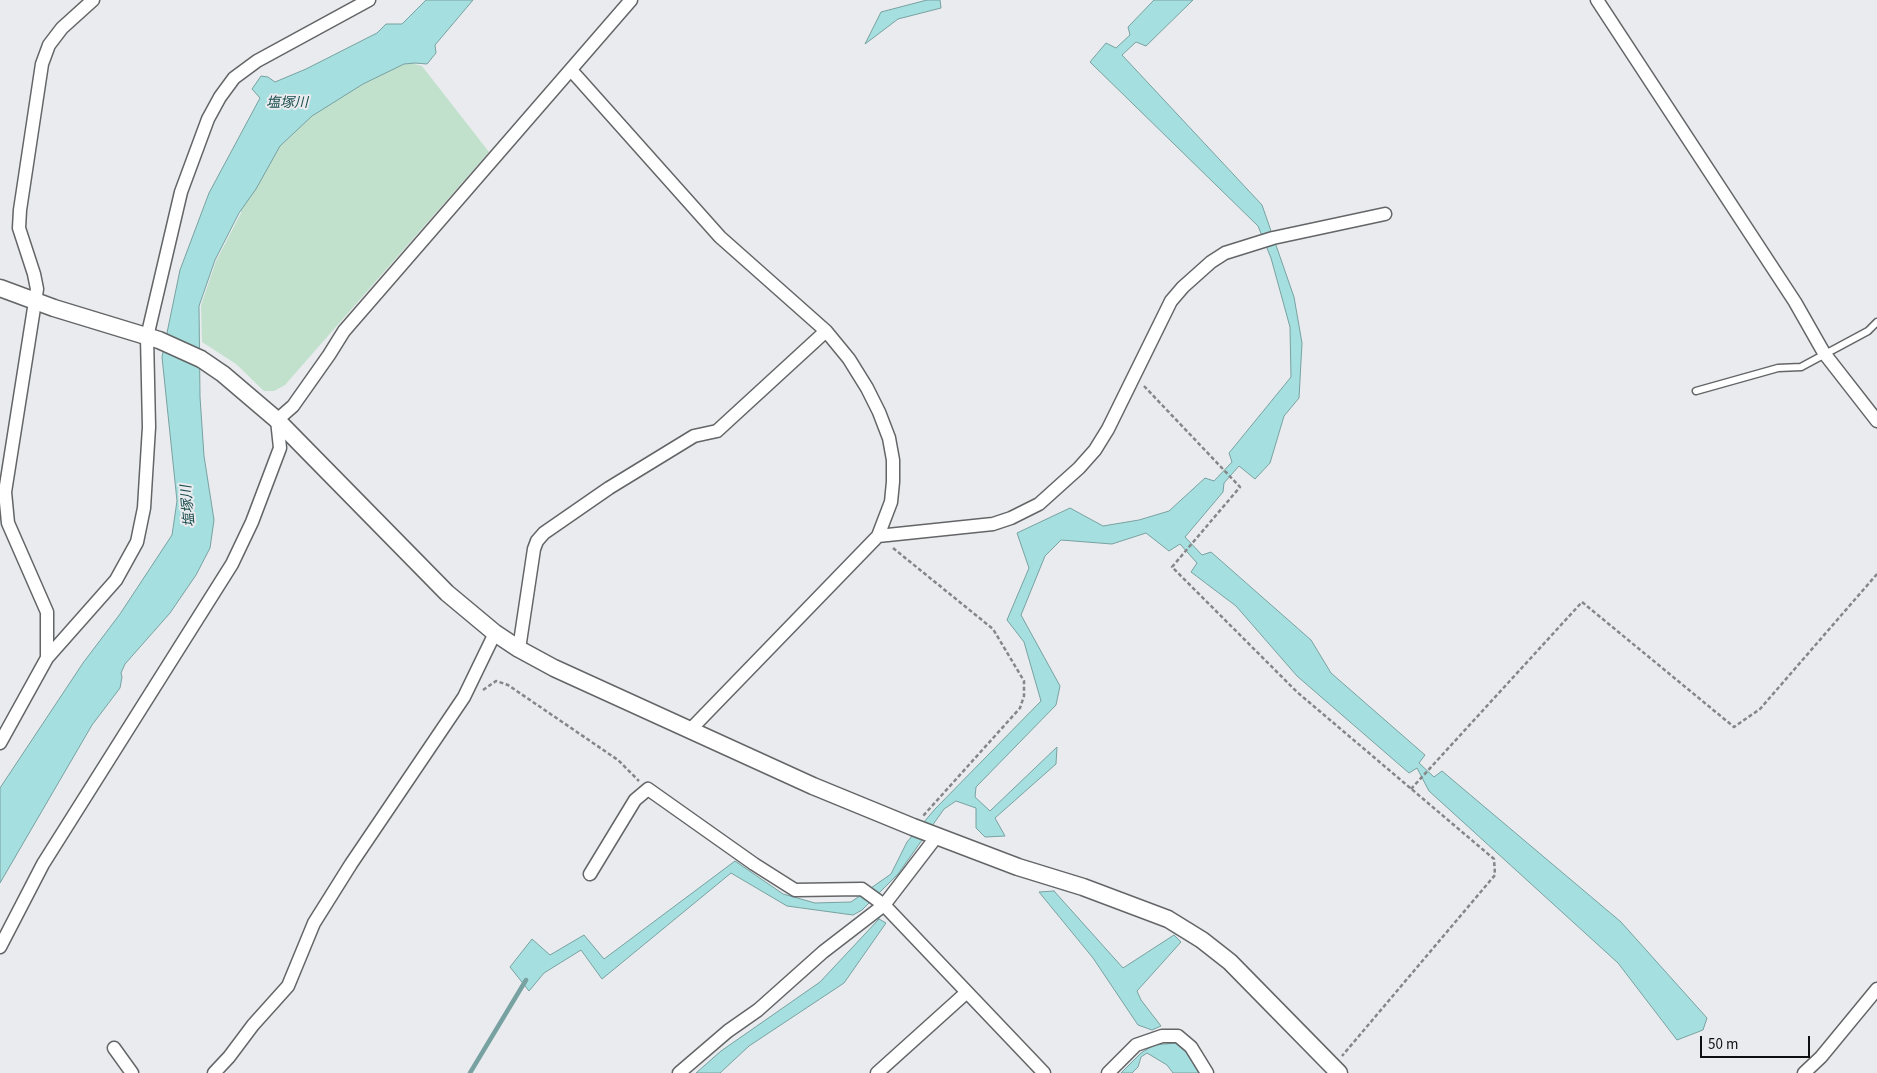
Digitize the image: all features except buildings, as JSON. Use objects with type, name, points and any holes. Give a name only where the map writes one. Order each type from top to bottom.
[{"type":"street","points":[[47,658],[47,612],[4,527],[5,492],[37,289],[19,228],[20,210],[42,64],[49,45],[62,28],[93,0]]},
{"type":"street","points":[[0,743],[47,658],[116,580],[137,542],[144,508],[153,339],[181,192],[208,119],[220,97],[234,78],[257,61],[369,0]]},
{"type":"street","points":[[277,420],[293,406],[329,356],[344,331],[631,0]]},
{"type":"street","points":[[1597,0],[1795,302],[1824,353],[1877,421]]},
{"type":"street","points":[[571,70],[720,237],[826,331],[849,359],[867,388],[889,438],[893,460],[894,482],[891,502],[878,536],[690,730]]},
{"type":"street","points":[[878,536],[993,524],[1011,518],[1039,504],[1079,468],[1094,450],[1108,429],[1172,301],[1197,275],[1225,253],[1273,238],[1385,214]]},
{"type":"street","points":[[0,288],[34,301],[153,339],[200,359],[222,374],[277,420],[447,593],[495,633],[519,649],[554,668],[813,786],[937,836],[1168,919],[1202,940],[1230,962],[1336,1070]]},
{"type":"street","points":[[519,649],[534,549],[537,541],[544,533],[610,488],[694,436],[717,431],[826,331]]},
{"type":"street","points":[[0,947],[43,864],[232,564],[252,522],[280,448],[277,420]]},
{"type":"street","points":[[214,1073],[229,1058],[253,1025],[288,986],[314,923],[351,864],[464,697],[495,633]]},
{"type":"street","points":[[590,874],[635,800],[648,789],[754,864],[795,890],[862,889],[884,905],[1044,1073]]},
{"type":"street","points":[[679,1073],[728,1030],[758,1010],[824,952],[884,905],[937,836]]},
{"type":"street","points":[[1804,1073],[1822,1057],[1877,989]]},
{"type":"street","points":[[878,1073],[967,992]]},
{"type":"street","points":[[1108,1073],[1136,1045],[1162,1036],[1178,1036],[1192,1047],[1207,1073]]},
{"type":"street","points":[[114,1048],[130,1072]]},
{"type":"lane","points":[[1696,391],[1778,368],[1801,367],[1868,331],[1877,322]]},
{"type":"path","points":[[1134,376],[1240,487],[1172,567],[1297,692],[1494,859],[1495,875],[1336,1070]]},
{"type":"path","points":[[878,536],[994,629],[1024,681],[1024,696],[1020,708],[913,827]]},
{"type":"path","points":[[1411,788],[1582,602],[1734,727],[1760,709],[1877,574]]},
{"type":"path","points":[[464,697],[482,691],[496,681],[508,685],[618,760],[648,789]]},
{"type":"green space","points":[[396,63],[416,63],[414,64],[422,66],[489,152],[285,385],[274,391],[264,391],[236,364],[202,342],[201,305],[216,261],[241,213],[241,210],[239,213],[280,123]]},
{"type":"water","name":"塩塚川","points":[[426,0],[473,0],[435,45],[436,53],[427,64],[404,64],[363,84],[312,116],[280,146],[256,189],[239,213],[215,260],[199,306],[200,397],[204,456],[214,520],[210,548],[196,575],[170,613],[125,664],[121,673],[120,688],[92,725],[0,883],[0,788],[83,663],[120,614],[172,535],[177,501],[162,357],[180,270],[209,193],[260,98],[252,89],[261,76],[268,77],[275,82],[306,69],[377,33],[386,24],[402,24]]},
{"type":"water","points":[[927,0],[940,0],[941,8],[898,19],[865,44],[881,12]]},
{"type":"water","points":[[1154,0],[1193,0],[1146,46],[1136,42],[1122,55],[1262,205],[1294,297],[1302,343],[1299,398],[1284,416],[1270,463],[1255,479],[1239,466],[1224,483],[1223,492],[1185,537],[1202,555],[1211,552],[1311,640],[1331,673],[1425,755],[1419,763],[1434,777],[1442,771],[1621,922],[1707,1018],[1703,1030],[1677,1040],[1618,963],[1429,791],[1417,768],[1409,773],[1297,676],[1236,606],[1191,572],[1197,563],[1180,544],[1169,551],[1146,533],[1112,544],[1061,540],[1045,556],[1021,615],[1060,686],[1056,705],[976,787],[975,797],[990,811],[1057,747],[1056,764],[995,818],[1005,836],[985,837],[976,828],[976,808],[956,801],[944,809],[898,874],[862,910],[853,915],[787,906],[731,873],[602,979],[581,950],[544,973],[529,991],[510,967],[532,939],[550,955],[584,935],[604,959],[735,861],[783,894],[815,903],[851,902],[891,874],[907,842],[935,809],[1041,701],[1024,642],[1007,620],[1029,568],[1017,533],[1070,508],[1103,526],[1139,520],[1169,511],[1205,478],[1214,481],[1232,462],[1229,453],[1291,377],[1290,327],[1271,258],[1258,226],[1090,62],[1106,43],[1116,48],[1130,35],[1128,27]]},
{"type":"water","points":[[1054,891],[1123,968],[1174,935],[1181,942],[1137,991],[1141,1000],[1161,1026],[1152,1030],[1138,1025],[1093,958],[1039,892]]},
{"type":"water","points":[[879,919],[886,923],[844,983],[749,1046],[720,1073],[696,1073],[721,1051],[820,982]]},
{"type":"water","points":[[1176,1043],[1186,1052],[1200,1073],[1173,1073],[1167,1065],[1147,1053],[1141,1057],[1138,1067],[1132,1073],[1121,1073],[1141,1053],[1154,1045]]},
{"type":"waterway","points":[[470,1073],[526,980]]}]
